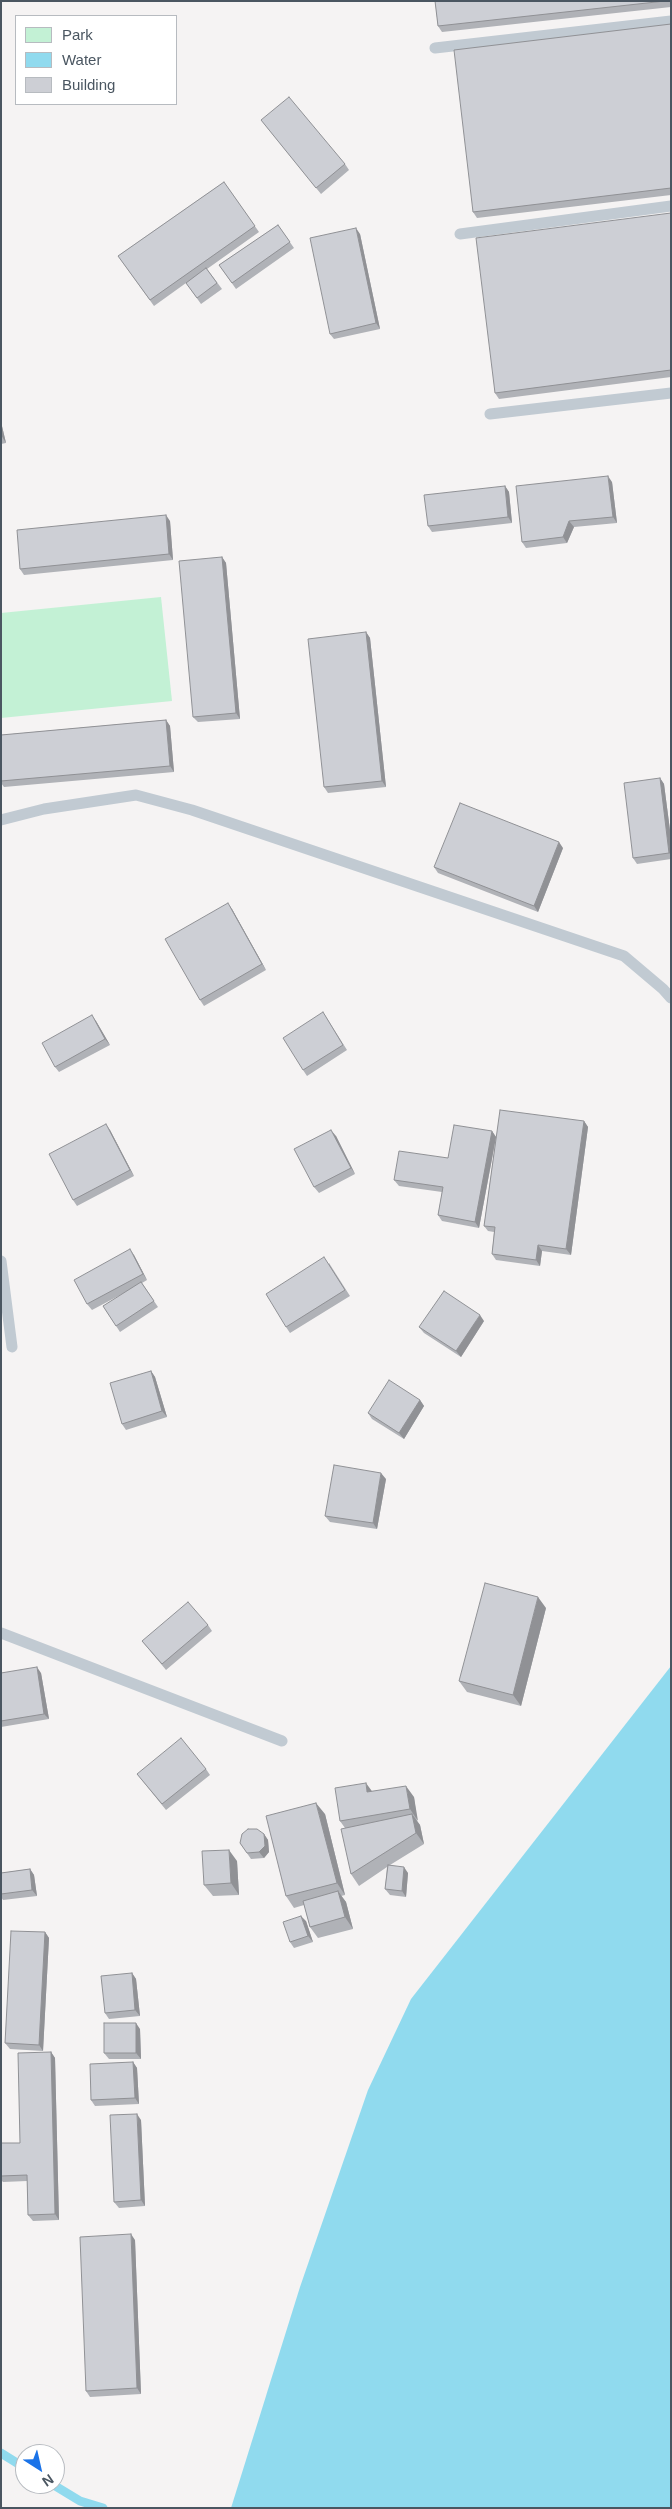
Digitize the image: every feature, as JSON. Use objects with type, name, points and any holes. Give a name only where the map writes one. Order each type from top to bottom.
[{"type":"lane","points":[[435,48],[671,20]]},
{"type":"lane","points":[[460,234],[671,206]]},
{"type":"lane","points":[[490,414],[671,393]]},
{"type":"lane","points":[[1,820],[44,809],[136,795],[192,810],[624,956],[671,998]]},
{"type":"lane","points":[[1,1261],[12,1347]]},
{"type":"lane","points":[[1,1633],[282,1741]]},
{"type":"green space","points":[[161,597],[172,701],[1,718],[1,613]]},
{"type":"water","points":[[671,1666],[671,2508],[231,2508],[300,2287],[368,2090],[411,1999]]},
{"type":"building","points":[[435,1],[665,1],[438,26]]},
{"type":"building","points":[[671,24],[671,188],[473,212],[454,50]]},
{"type":"building","points":[[289,97],[345,164],[316,188],[261,120]]},
{"type":"building","points":[[224,182],[255,226],[150,300],[118,256]]},
{"type":"building","points":[[671,213],[671,370],[495,393],[476,238]]},
{"type":"building","points":[[278,225],[290,242],[232,283],[219,265]]},
{"type":"building","points":[[356,228],[376,323],[330,334],[310,238]]},
{"type":"building","points":[[206,268],[217,283],[197,298],[186,283]]},
{"type":"building","points":[[608,476],[613,517],[569,521],[563,537],[522,542],[516,486]]},
{"type":"building","points":[[505,486],[508,517],[428,526],[424,495]]},
{"type":"building","points":[[166,515],[169,554],[20,569],[17,530]]},
{"type":"building","points":[[222,557],[236,713],[193,717],[179,561]]},
{"type":"building","points":[[366,632],[382,781],[324,787],[308,639]]},
{"type":"building","points":[[166,720],[170,766],[1,781],[1,735]]},
{"type":"building","points":[[660,778],[669,853],[633,858],[624,783]]},
{"type":"building","points":[[460,803],[559,842],[534,906],[434,867]]},
{"type":"building","points":[[228,903],[262,964],[200,1000],[165,939]]},
{"type":"building","points":[[323,1012],[343,1045],[303,1070],[283,1038]]},
{"type":"building","points":[[92,1015],[105,1039],[55,1067],[42,1043]]},
{"type":"building","points":[[500,1110],[584,1121],[566,1249],[538,1245],[536,1260],[492,1254],[495,1227],[484,1226]]},
{"type":"building","points":[[106,1124],[130,1170],[73,1200],[49,1154]]},
{"type":"building","points":[[454,1125],[492,1131],[475,1222],[438,1215],[443,1187],[394,1180],[399,1151],[448,1158]]},
{"type":"building","points":[[331,1130],[351,1168],[314,1187],[294,1149]]},
{"type":"building","points":[[130,1249],[143,1274],[87,1304],[74,1280]]},
{"type":"building","points":[[324,1257],[345,1290],[286,1327],[266,1294]]},
{"type":"building","points":[[141,1282],[154,1301],[116,1326],[103,1306]]},
{"type":"building","points":[[444,1291],[480,1315],[456,1351],[419,1327]]},
{"type":"building","points":[[151,1371],[162,1411],[122,1424],[110,1383]]},
{"type":"building","points":[[389,1380],[420,1400],[399,1433],[368,1413]]},
{"type":"building","points":[[334,1465],[381,1473],[373,1523],[325,1516]]},
{"type":"building","points":[[485,1583],[538,1597],[513,1695],[459,1681]]},
{"type":"building","points":[[188,1602],[208,1625],[162,1664],[142,1641]]},
{"type":"building","points":[[37,1667],[44,1714],[1,1721],[1,1673]]},
{"type":"building","points":[[181,1738],[206,1769],[162,1804],[137,1774]]},
{"type":"building","points":[[366,1783],[367,1792],[406,1786],[410,1809],[340,1821],[335,1788]]},
{"type":"building","points":[[316,1803],[337,1883],[286,1896],[266,1816]]},
{"type":"building","points":[[412,1814],[416,1833],[351,1874],[341,1829]]},
{"type":"building","points":[[248,1829],[257,1829],[264,1834],[265,1846],[259,1852],[247,1853],[240,1843],[242,1834]]},
{"type":"building","points":[[229,1850],[231,1883],[204,1885],[202,1851]]},
{"type":"building","points":[[388,1865],[404,1867],[402,1891],[385,1889]]},
{"type":"building","points":[[30,1869],[32,1890],[1,1894],[1,1873]]},
{"type":"building","points":[[338,1891],[345,1917],[310,1927],[303,1901]]},
{"type":"building","points":[[301,1916],[308,1936],[290,1942],[283,1922]]},
{"type":"building","points":[[11,1931],[45,1932],[39,2045],[5,2043]]},
{"type":"building","points":[[132,1973],[135,2010],[105,2013],[101,1976]]},
{"type":"building","points":[[104,2023],[136,2023],[136,2053],[104,2053]]},
{"type":"building","points":[[51,2052],[55,2214],[28,2215],[27,2175],[1,2176],[1,2143],[20,2143],[18,2053]]},
{"type":"building","points":[[133,2062],[135,2098],[91,2100],[90,2064]]},
{"type":"building","points":[[137,2114],[141,2200],[114,2202],[110,2115]]},
{"type":"building","points":[[131,2234],[137,2388],[86,2391],[80,2237]]},
{"type":"waterway","points":[[1,2453],[15,2462]]},
{"type":"waterway","points":[[65,2492],[80,2501],[103,2508]]}]
